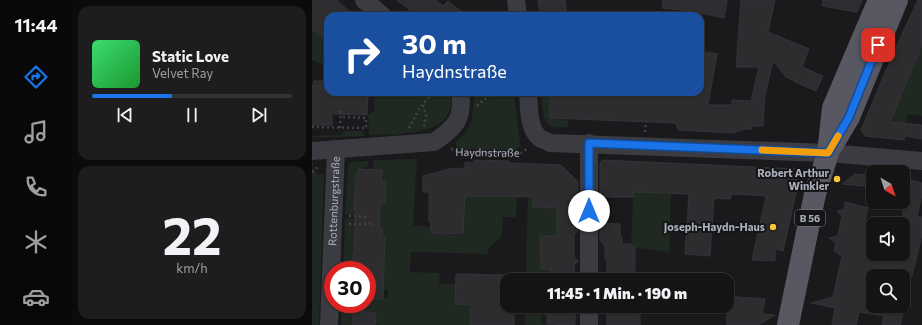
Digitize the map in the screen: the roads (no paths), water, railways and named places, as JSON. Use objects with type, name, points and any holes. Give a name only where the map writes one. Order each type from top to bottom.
[{"type":"main road","name":"B 56","points":[[788,325],[815,194],[828,153],[833,108],[879,0]]},
{"type":"main road","name":"B 56","points":[[828,153],[849,117],[897,0]]},
{"type":"street","points":[[364,0],[378,12]]},
{"type":"street","points":[[516,0],[518,12]]},
{"type":"street","points":[[312,151],[427,143],[449,132],[457,122],[461,109],[460,96]]},
{"type":"street","points":[[528,96],[531,122],[534,130],[540,138],[550,142],[828,153],[922,161]]},
{"type":"street","points":[[589,143],[589,273]]},
{"type":"street","name":"Rottenburgstraße","points":[[329,317],[336,149]]},
{"type":"street","points":[[589,313],[589,325]]},
{"type":"place","name":"Robert Arthur Winkler","points":[[837,179]]},
{"type":"place","name":"Joseph-Haydn-Haus","points":[[773,227]]}]
